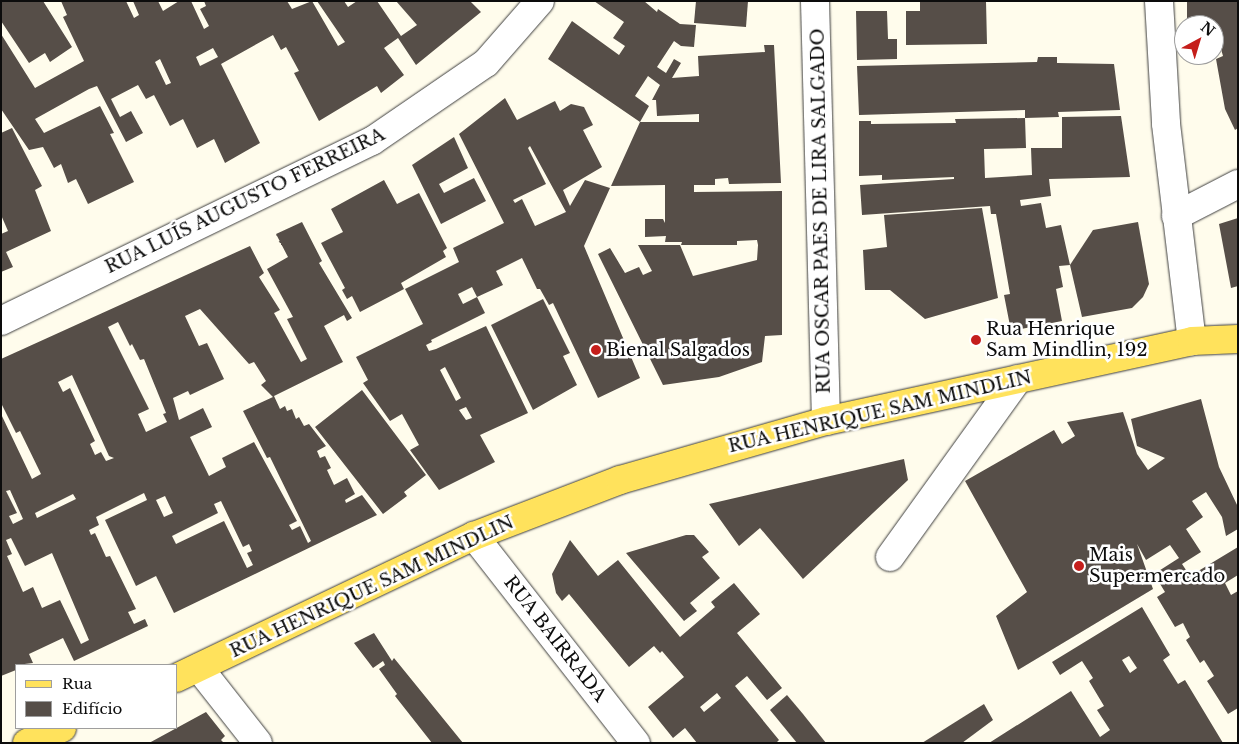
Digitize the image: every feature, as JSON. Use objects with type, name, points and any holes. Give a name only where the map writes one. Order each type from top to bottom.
[{"type":"main road","name":"RUA HENRIQUE SAM MINDLIN","points":[[188,673],[474,536],[620,480],[826,421],[1192,341],[1238,339]]},
{"type":"main road","points":[[27,743],[60,729]]},
{"type":"street","name":"RUA LUÍS AUGUSTO FERREIRA","points":[[1,321],[372,141],[486,63],[540,1]]},
{"type":"street","name":"RUA OSCAR PAES DE LIRA SALGADO","points":[[815,1],[826,421]]},
{"type":"street","points":[[1160,1],[1166,124],[1192,341]]},
{"type":"street","points":[[1176,216],[1238,184]]},
{"type":"street","points":[[890,557],[1018,379]]},
{"type":"street","name":"RUA BAIRRADA","points":[[474,536],[636,743]]},
{"type":"street","points":[[188,673],[258,743]]},
{"type":"building","points":[[1,1],[43,1],[72,47],[50,62],[45,53],[29,63],[1,21]]},
{"type":"building","points":[[61,1],[126,1],[134,18],[139,15],[133,1],[158,1],[163,11],[179,1],[191,1],[204,29],[209,26],[200,9],[206,6],[204,1],[287,1],[292,9],[312,1],[338,46],[345,42],[317,1],[344,1],[348,7],[357,1],[377,1],[401,36],[417,25],[396,1],[470,1],[481,12],[416,65],[398,38],[384,48],[404,75],[381,93],[377,86],[319,121],[294,73],[299,71],[286,47],[281,50],[273,35],[221,64],[260,143],[225,163],[214,139],[197,148],[183,119],[170,126],[154,95],[146,99],[138,85],[111,99],[120,117],[131,111],[143,133],[126,142],[97,86],[89,89],[35,119],[44,133],[100,106],[114,133],[110,134],[134,182],[88,204],[76,179],[68,183],[61,164],[54,168],[43,147],[29,150],[1,109],[1,34],[35,88],[84,61],[63,17],[67,15]],"holes":[[[213,48],[218,57],[200,66],[196,57]],[[160,59],[171,83],[166,85],[155,62]]]},
{"type":"building","points":[[594,1],[644,1],[657,12],[658,9],[680,24],[696,25],[694,47],[681,46],[674,41],[657,67],[666,73],[674,59],[681,63],[672,78],[699,76],[698,56],[765,52],[764,45],[774,45],[781,183],[729,184],[728,178],[715,179],[715,185],[694,185],[694,192],[782,191],[782,335],[765,336],[762,362],[719,377],[663,385],[598,254],[610,248],[625,273],[639,267],[643,275],[652,271],[638,245],[680,245],[693,276],[757,260],[757,240],[737,241],[737,245],[681,245],[682,242],[665,242],[666,236],[645,237],[645,219],[663,219],[665,223],[665,185],[611,186],[640,122],[548,59],[572,21],[619,55],[625,46],[613,38],[624,22]],"holes":[[[648,76],[660,85],[652,100],[656,100],[657,116],[699,114],[699,122],[640,122],[649,106],[635,96]]]},
{"type":"building","points":[[696,1],[748,1],[746,27],[694,23]]},
{"type":"building","points":[[986,1],[987,44],[906,45],[906,11],[920,11],[920,2]]},
{"type":"building","points":[[1187,1],[1238,1],[1238,128],[1235,130],[1225,109],[1217,65],[1224,65],[1224,15],[1187,15]]},
{"type":"building","points":[[856,11],[887,11],[888,39],[897,39],[897,59],[857,60]]},
{"type":"building","points":[[1038,57],[1057,57],[1057,63],[1114,64],[1120,110],[1058,112],[1059,117],[1025,118],[1025,110],[859,115],[857,66],[1037,62]]},
{"type":"building","points":[[505,98],[517,120],[555,101],[560,111],[571,104],[584,107],[593,125],[583,130],[602,167],[563,190],[570,206],[585,180],[610,188],[584,246],[640,378],[598,398],[553,303],[549,305],[540,289],[537,289],[522,258],[496,271],[503,285],[477,297],[485,313],[431,340],[432,342],[426,345],[429,351],[436,349],[486,326],[528,413],[480,435],[495,462],[439,490],[410,450],[419,445],[402,414],[390,421],[363,383],[368,380],[356,357],[423,324],[405,289],[459,262],[453,248],[504,223],[459,134]],"holes":[[[530,146],[566,212],[535,226],[522,199],[515,203],[513,200],[546,184],[528,148]],[[472,287],[477,297],[463,304],[458,294]],[[445,367],[461,398],[456,401],[440,370]],[[466,407],[472,418],[466,420],[459,410]]]},
{"type":"building","points":[[1121,116],[1130,177],[1049,179],[1051,196],[1020,200],[1021,206],[1041,203],[1046,228],[1061,225],[1070,265],[1059,266],[1063,287],[1056,289],[1062,321],[1011,331],[1004,295],[1010,294],[996,214],[991,214],[990,206],[862,215],[860,185],[954,179],[954,177],[882,180],[882,175],[859,176],[859,121],[871,121],[871,124],[956,123],[955,119],[1025,118],[1026,148],[984,149],[985,178],[1032,175],[1031,148],[1062,148],[1062,117]]},
{"type":"building","points":[[12,128],[42,186],[35,190],[51,231],[6,252],[13,267],[1,272],[1,234],[8,231],[1,215],[1,133]]},
{"type":"building","points":[[454,137],[468,168],[439,184],[444,193],[474,178],[486,201],[441,224],[412,165]]},
{"type":"building","points":[[384,180],[397,204],[419,193],[447,248],[443,251],[446,257],[401,283],[404,289],[360,312],[352,296],[347,299],[342,290],[345,288],[321,243],[343,232],[331,209]]},
{"type":"building","points":[[982,208],[998,298],[925,319],[890,290],[865,290],[863,250],[887,247],[884,215]]},
{"type":"building","points":[[1238,218],[1238,286],[1231,288],[1219,224]]},
{"type":"building","points":[[302,222],[322,261],[319,263],[352,318],[347,321],[344,315],[324,326],[343,362],[274,396],[280,409],[285,406],[287,411],[292,409],[296,419],[299,417],[304,426],[309,424],[326,446],[317,451],[320,458],[325,456],[331,468],[327,470],[334,485],[347,478],[355,494],[345,500],[346,503],[362,495],[377,515],[174,613],[156,576],[136,586],[105,520],[147,500],[144,493],[96,517],[99,525],[89,530],[91,535],[95,533],[106,557],[110,556],[136,609],[128,612],[134,624],[145,619],[148,626],[74,661],[63,638],[29,654],[33,663],[15,664],[15,670],[1,676],[1,414],[32,479],[41,474],[20,431],[16,433],[1,403],[1,359],[250,246],[264,273],[259,277],[280,310],[274,313],[301,362],[307,359],[287,319],[293,317],[267,269],[288,257],[276,234]],"holes":[[[200,309],[249,364],[254,362],[266,381],[261,385],[273,397],[243,411],[267,458],[270,457],[311,541],[308,543],[300,526],[292,530],[289,525],[297,521],[254,442],[222,458],[226,467],[209,476],[190,437],[212,427],[203,408],[179,420],[173,398],[188,391],[190,395],[224,379],[207,343],[199,346],[185,316]],[[118,322],[130,346],[132,344],[140,360],[144,359],[166,413],[163,414],[167,422],[146,432],[138,414],[149,409],[108,327]],[[72,375],[109,456],[114,458],[106,461],[101,452],[95,455],[90,444],[95,441],[70,388],[63,392],[58,382]],[[10,490],[23,519],[13,524],[9,516],[17,513],[6,491]],[[73,494],[76,499],[37,518],[35,513]],[[165,496],[173,513],[164,517],[156,500]],[[221,501],[243,547],[249,544],[252,551],[247,553],[253,565],[247,568],[224,521],[176,544],[172,536],[218,513],[214,504]],[[11,538],[25,566],[52,553],[89,640],[81,644],[60,600],[42,608],[33,587],[23,592],[7,556],[12,554],[6,540]]]},
{"type":"building","points":[[1138,222],[1149,284],[1143,297],[1132,308],[1082,317],[1070,265],[1093,230]]},
{"type":"building","points":[[543,299],[570,353],[563,356],[577,385],[533,410],[491,325]]},
{"type":"building","points":[[362,390],[426,475],[404,492],[407,496],[383,514],[315,427]]},
{"type":"building","points":[[1201,399],[1219,467],[1238,507],[1238,529],[1226,536],[1222,517],[1206,492],[1192,501],[1203,517],[1186,529],[1201,552],[1182,564],[1190,576],[1238,547],[1238,575],[1225,583],[1231,595],[1238,591],[1238,708],[1228,714],[1207,681],[1214,676],[1204,660],[1200,663],[1186,640],[1190,637],[1183,623],[1175,627],[1157,597],[1165,592],[1154,574],[1179,558],[1170,545],[1146,560],[1137,544],[1153,589],[1018,670],[996,616],[1027,592],[965,481],[1054,430],[1062,444],[1075,436],[1067,422],[1123,412],[1137,454],[1148,470],[1165,458],[1137,446],[1131,419]]},
{"type":"building","points":[[904,459],[908,480],[803,579],[760,528],[739,546],[709,504]]},
{"type":"building","points":[[686,535],[694,535],[709,552],[702,557],[720,578],[690,603],[697,611],[684,621],[626,553]]},
{"type":"building","points":[[570,540],[598,576],[618,560],[680,637],[715,607],[711,602],[734,583],[760,614],[737,633],[782,688],[767,700],[747,676],[735,686],[779,740],[776,743],[697,743],[685,728],[673,738],[648,707],[684,677],[662,651],[660,653],[654,646],[629,667],[569,594],[562,601],[556,593],[552,574]],"holes":[[[717,693],[721,698],[704,712],[700,707]]]},
{"type":"building","points":[[1142,607],[1170,655],[1163,660],[1178,684],[1185,680],[1223,743],[989,743],[1071,691],[1100,737],[1110,730],[1097,710],[1104,706],[1089,681],[1093,678],[1082,661],[1060,675],[1052,662]],"holes":[[[1129,656],[1137,668],[1130,673],[1122,660]]]},
{"type":"building","points":[[374,633],[392,661],[394,658],[463,743],[432,743],[395,696],[397,694],[379,669],[385,665],[383,661],[373,668],[354,643]]},
{"type":"building","points":[[787,695],[826,743],[797,743],[770,710]]},
{"type":"building","points":[[984,704],[993,720],[962,743],[922,743]]},
{"type":"building","points":[[206,712],[225,736],[221,740],[224,743],[149,743],[178,729],[178,727]]},
{"type":"place","name":"Rua Henrique Sam Mindlin, 192","points":[[976,340]]},
{"type":"place","name":"Bienal Salgados","points":[[596,350]]},
{"type":"place","name":"Mais Supermercado","points":[[1079,566]]}]
